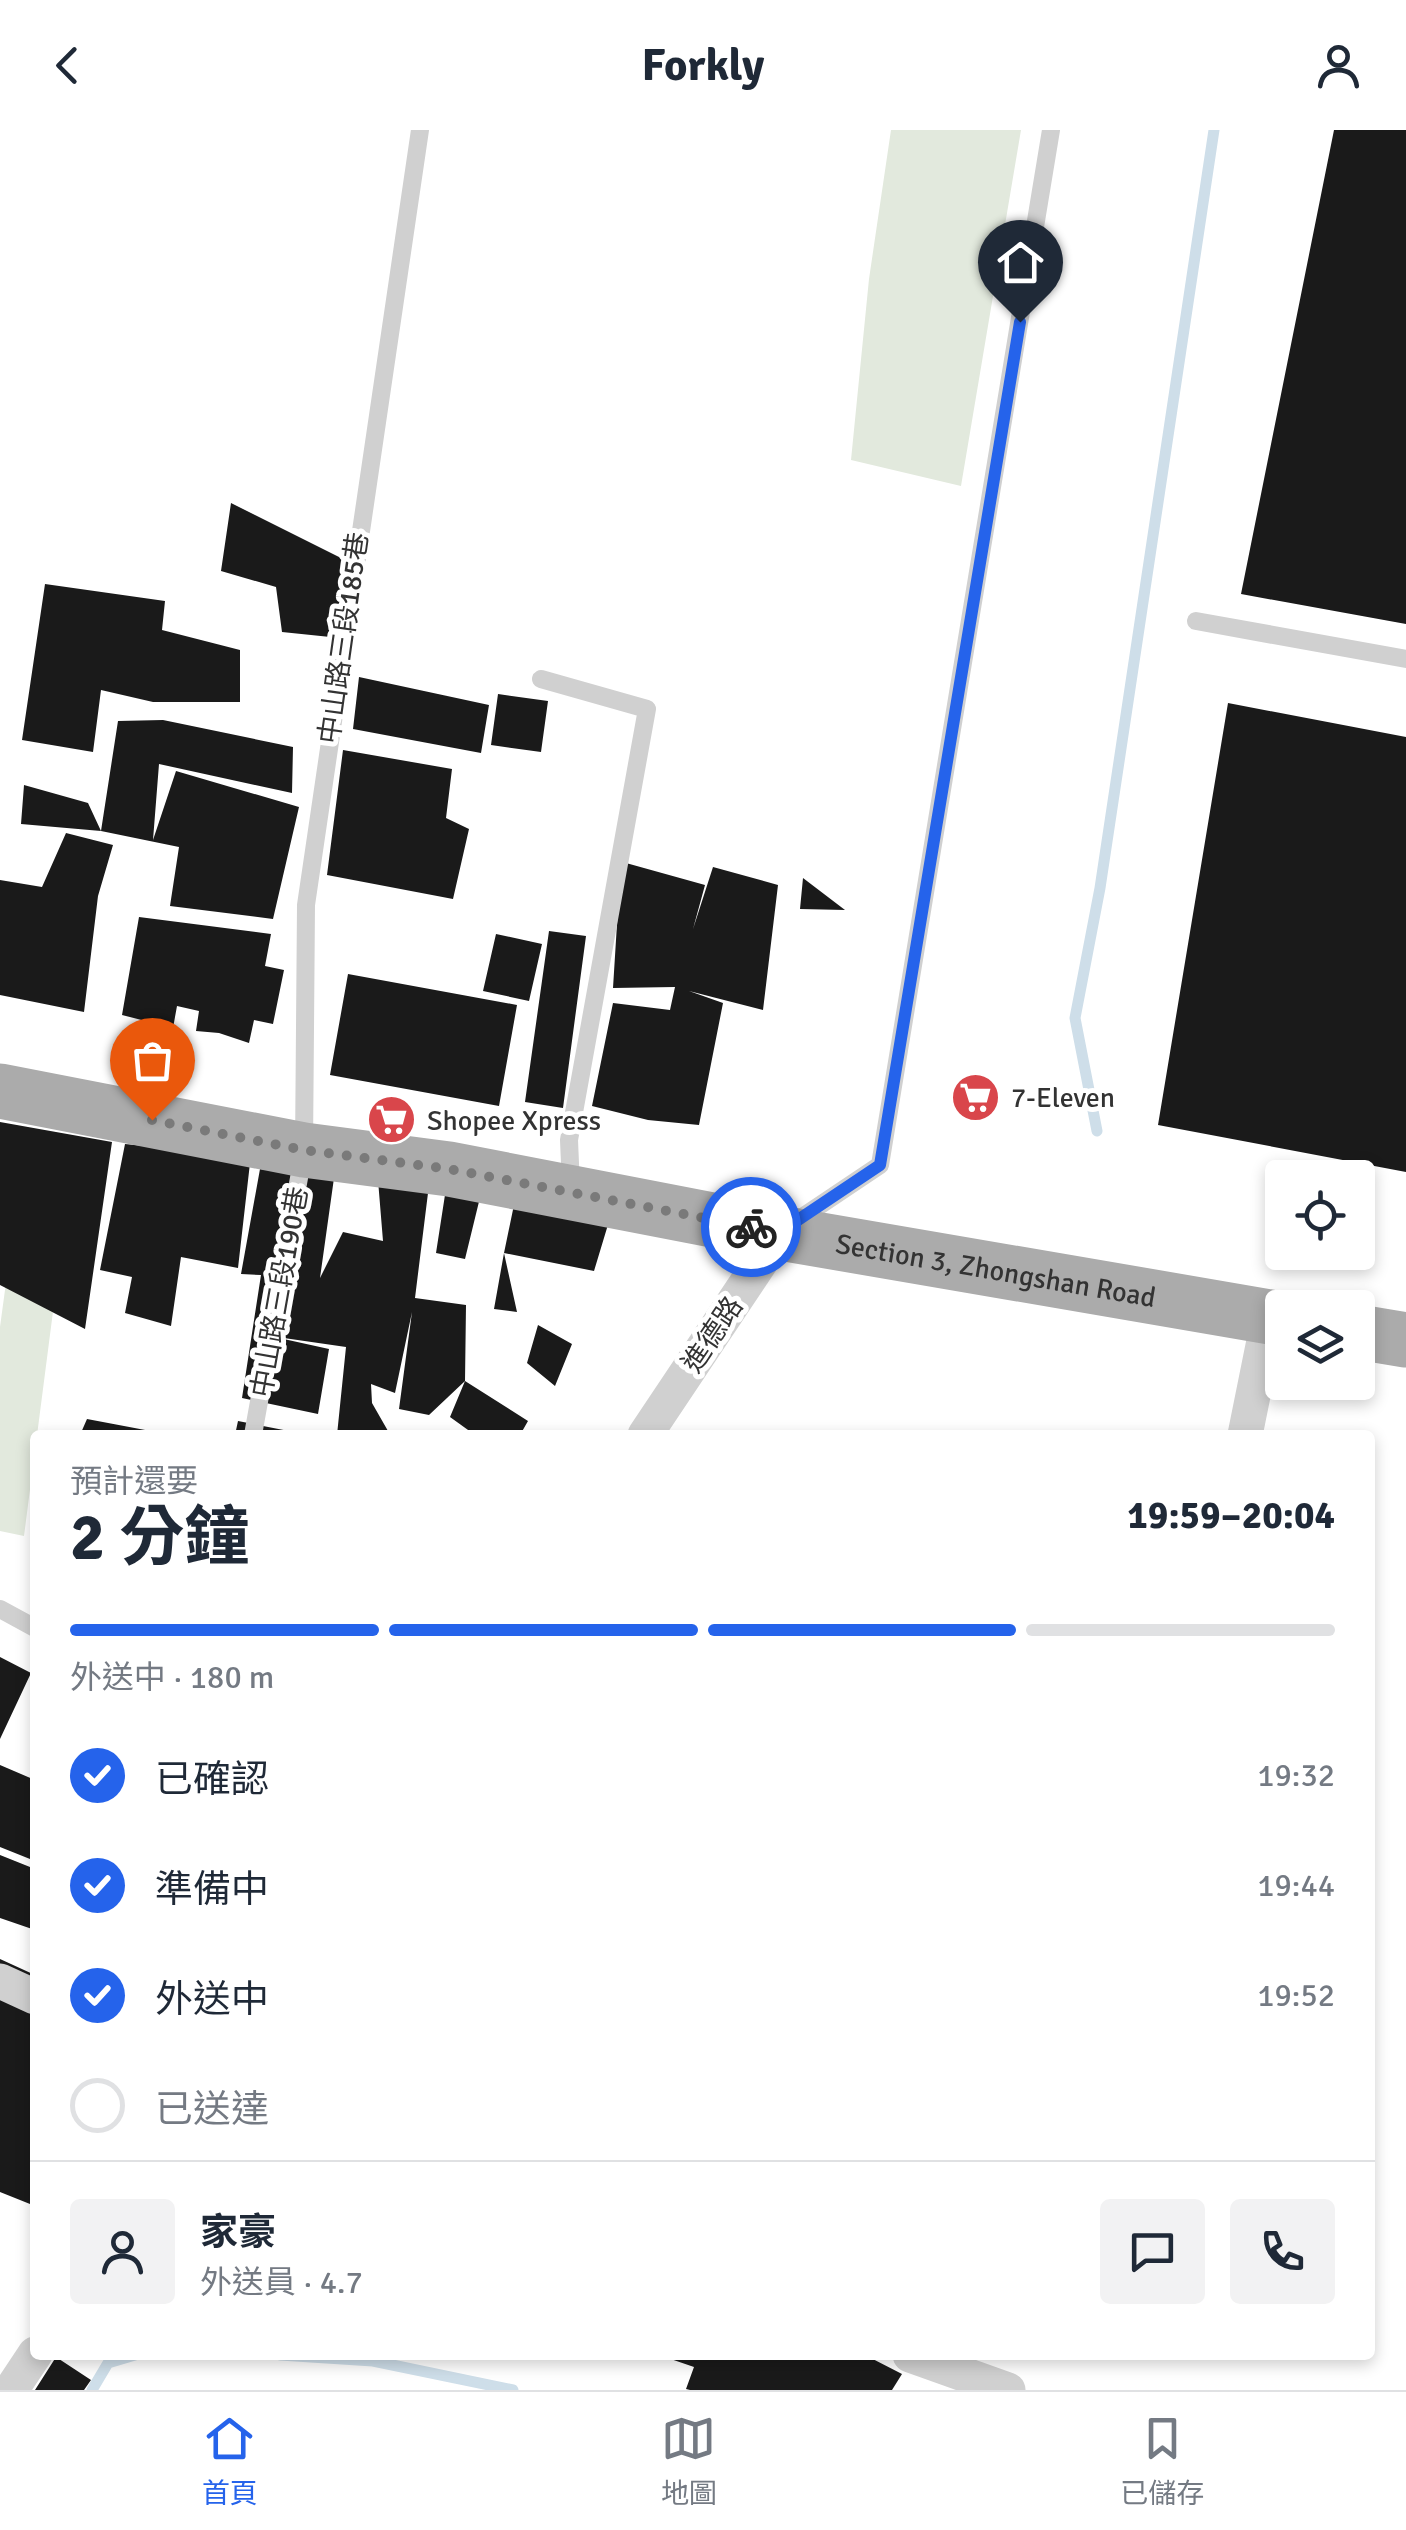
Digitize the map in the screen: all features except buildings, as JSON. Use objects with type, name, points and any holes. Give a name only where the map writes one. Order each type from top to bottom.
[{"type":"main road","name":"Section 3, Zhongshan Road","points":[[0,1091],[304,1150],[449,1169],[780,1232],[1265,1316]]},
{"type":"main road","points":[[1375,1335],[1406,1340]]},
{"type":"street","name":"進德路","points":[[648,1430],[780,1232]]},
{"type":"street","points":[[1245,1430],[1265,1358]]},
{"type":"street","points":[[0,1982],[30,1995]]},
{"type":"street","points":[[11,2390],[31,2360]]},
{"type":"street","points":[[925,2370],[1008,2390]]},
{"type":"lane","name":"中山路三段185巷","points":[[304,1150],[306,906],[420,130]]},
{"type":"lane","points":[[780,1232],[880,1165],[1052,130]]},
{"type":"lane","points":[[1196,621],[1406,658]]},
{"type":"lane","points":[[541,679],[647,709],[569,1140],[572,1193]]},
{"type":"lane","name":"中山路三段190巷","points":[[254,1430],[304,1150]]},
{"type":"lane","points":[[0,1609],[30,1625]]},
{"type":"shaded area","points":[[891,130],[1021,130],[961,486],[851,460],[869,279]]},
{"type":"shaded area","points":[[25,1142],[74,1149],[38,1430],[30,1430],[30,1490],[24,1536],[0,1531],[0,1327]]},
{"type":"waterway","points":[[1097,1131],[1075,1018],[1100,888],[1214,130]]},
{"type":"waterway","points":[[92,2390],[108,2363],[118,2360]]},
{"type":"waterway","points":[[358,2360],[513,2390]]},
{"type":"way so far","points":[[152,1120],[304,1150],[449,1169],[751,1227]]},
{"type":"place","name":"7-Eleven","points":[[976,1097]]},
{"type":"place","name":"Shopee Xpress","points":[[392,1120]]},
{"type":"route","points":[[751,1227],[780,1232],[880,1165],[1020,322]]}]
